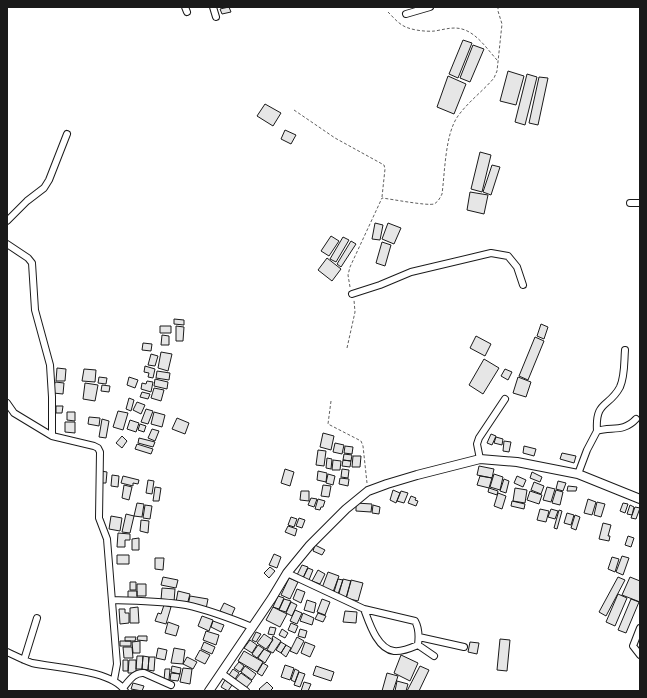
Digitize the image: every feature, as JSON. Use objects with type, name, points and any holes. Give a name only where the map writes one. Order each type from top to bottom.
[{"type":"street","points":[[213,7],[216,17]]},
{"type":"street","points":[[406,14],[419,8],[430,7]]},
{"type":"street","points":[[7,222],[27,201],[47,184],[67,134]]},
{"type":"street","points":[[630,203],[640,202]]},
{"type":"street","points":[[7,244],[28,258],[32,263],[35,310],[50,365],[52,436]]},
{"type":"street","points":[[352,294],[380,285],[411,272],[491,253],[508,256],[517,267],[523,285]]},
{"type":"street","points":[[579,470],[597,431],[596,421],[600,408],[619,389],[621,384],[625,350]]},
{"type":"street","points":[[479,456],[477,444],[481,435],[505,398]]},
{"type":"street","points":[[7,403],[14,413],[52,436],[94,446],[98,448],[100,452],[99,518],[107,538],[117,664],[114,680]]},
{"type":"street","points":[[597,431],[616,429],[633,423],[636,419]]},
{"type":"street","points":[[209,691],[272,598],[287,573],[310,545],[346,509],[368,491],[479,456],[579,470],[640,498]]},
{"type":"street","points":[[287,573],[364,609],[412,619],[417,623],[419,637],[418,645]]},
{"type":"street","points":[[112,600],[158,601],[187,606],[218,614],[252,627]]},
{"type":"street","points":[[364,609],[376,636],[387,648],[394,651],[400,651],[418,645]]},
{"type":"street","points":[[24,660],[37,618]]},
{"type":"street","points":[[640,628],[634,646],[640,655]]},
{"type":"street","points":[[419,637],[464,647]]},
{"type":"street","points":[[418,645],[434,656]]},
{"type":"street","points":[[7,652],[24,660],[82,671],[114,680],[124,689],[135,674],[139,673],[144,673],[171,685]]},
{"type":"street","points":[[221,673],[246,691]]},
{"type":"path","points":[[382,198],[426,204],[434,204],[440,200],[449,137],[454,124],[458,116],[494,78],[497,71],[502,24],[498,7]]},
{"type":"path","points":[[388,12],[402,26],[412,29],[433,31],[445,28],[457,28],[467,31],[477,38],[498,60]]},
{"type":"path","points":[[294,110],[335,138],[384,165],[385,169],[382,198],[350,266],[348,275],[355,302],[355,312],[347,348]]},
{"type":"path","points":[[331,401],[328,424],[361,441],[363,446],[368,491]]},
{"type":"building","points":[[229,7],[231,12],[222,14],[220,9]]},
{"type":"building","points":[[463,40],[472,43],[458,78],[449,74]]},
{"type":"building","points":[[473,45],[484,49],[470,82],[460,78]]},
{"type":"building","points":[[508,71],[524,76],[516,105],[500,101]]},
{"type":"building","points":[[527,74],[537,77],[525,125],[515,122]]},
{"type":"building","points":[[448,76],[466,84],[454,114],[437,107]]},
{"type":"building","points":[[539,77],[548,78],[538,125],[529,123]]},
{"type":"building","points":[[265,104],[281,113],[273,126],[257,116]]},
{"type":"building","points":[[285,130],[296,135],[291,144],[281,139]]},
{"type":"building","points":[[480,152],[491,155],[482,192],[471,189]]},
{"type":"building","points":[[492,165],[500,167],[491,195],[483,192]]},
{"type":"building","points":[[470,192],[488,195],[484,214],[467,210]]},
{"type":"building","points":[[375,223],[383,225],[380,240],[372,239]]},
{"type":"building","points":[[388,223],[401,228],[394,244],[382,239]]},
{"type":"building","points":[[331,236],[339,241],[329,256],[321,251]]},
{"type":"building","points":[[343,237],[349,240],[336,262],[330,259]]},
{"type":"building","points":[[351,241],[356,244],[341,267],[337,264]]},
{"type":"building","points":[[382,242],[391,245],[385,266],[376,263]]},
{"type":"building","points":[[327,258],[341,269],[332,281],[318,270]]},
{"type":"building","points":[[174,319],[184,320],[184,325],[174,324]]},
{"type":"building","points":[[541,324],[548,327],[544,339],[537,336]]},
{"type":"building","points":[[160,326],[171,326],[171,333],[160,333]]},
{"type":"building","points":[[176,326],[184,327],[183,341],[176,341]]},
{"type":"building","points":[[162,335],[169,336],[169,345],[161,345]]},
{"type":"building","points":[[476,336],[491,344],[485,356],[470,348]]},
{"type":"building","points":[[535,337],[544,341],[528,380],[519,376]]},
{"type":"building","points":[[143,343],[152,344],[151,351],[142,350]]},
{"type":"building","points":[[161,352],[172,354],[168,371],[158,368]]},
{"type":"building","points":[[151,354],[158,356],[155,366],[148,365]]},
{"type":"building","points":[[484,359],[499,368],[483,394],[469,385]]},
{"type":"building","points":[[145,366],[155,369],[153,378],[148,377],[149,373],[144,372]]},
{"type":"building","points":[[57,368],[66,369],[65,381],[56,381]]},
{"type":"building","points":[[84,369],[96,370],[95,382],[82,381]]},
{"type":"building","points":[[505,369],[512,372],[508,380],[501,376]]},
{"type":"building","points":[[157,371],[170,373],[169,380],[156,378]]},
{"type":"building","points":[[99,377],[107,378],[106,384],[98,383]]},
{"type":"building","points":[[129,377],[138,380],[135,388],[127,385]]},
{"type":"building","points":[[518,377],[531,382],[526,397],[513,393]]},
{"type":"building","points":[[155,379],[168,382],[167,389],[154,386]]},
{"type":"building","points":[[147,381],[153,382],[151,392],[141,389],[142,383],[146,384]]},
{"type":"building","points":[[55,382],[64,383],[63,394],[53,393]]},
{"type":"building","points":[[85,383],[98,385],[95,401],[83,399]]},
{"type":"building","points":[[102,385],[110,386],[109,392],[101,391]]},
{"type":"building","points":[[154,388],[164,390],[161,401],[151,398]]},
{"type":"building","points":[[142,392],[150,394],[148,399],[140,397]]},
{"type":"building","points":[[129,398],[134,400],[131,411],[126,409]]},
{"type":"building","points":[[137,402],[145,405],[141,414],[133,410]]},
{"type":"building","points":[[56,406],[63,406],[62,413],[56,413]]},
{"type":"building","points":[[146,409],[153,411],[148,424],[141,422]]},
{"type":"building","points":[[118,411],[128,413],[123,430],[113,427]]},
{"type":"building","points":[[67,412],[75,412],[75,421],[67,420]]},
{"type":"building","points":[[154,412],[165,415],[162,427],[151,424]]},
{"type":"building","points":[[89,417],[100,418],[99,426],[88,424]]},
{"type":"building","points":[[177,418],[189,423],[185,434],[172,429]]},
{"type":"building","points":[[102,419],[109,421],[106,438],[99,437]]},
{"type":"building","points":[[130,420],[139,423],[136,432],[127,429]]},
{"type":"building","points":[[65,422],[75,422],[75,433],[65,432]]},
{"type":"building","points":[[140,424],[146,426],[144,432],[138,430]]},
{"type":"building","points":[[152,429],[159,431],[155,441],[148,438]]},
{"type":"building","points":[[323,433],[334,436],[331,450],[320,447]]},
{"type":"building","points":[[491,434],[496,436],[492,445],[487,443]]},
{"type":"building","points":[[122,436],[127,441],[122,448],[116,443]]},
{"type":"building","points":[[496,437],[503,439],[502,445],[494,443]]},
{"type":"building","points":[[139,438],[155,442],[153,447],[138,443]]},
{"type":"building","points":[[504,441],[511,442],[509,452],[503,451]]},
{"type":"building","points":[[335,443],[344,445],[342,454],[333,452]]},
{"type":"building","points":[[137,444],[153,449],[151,454],[135,449]]},
{"type":"building","points":[[345,446],[353,447],[352,454],[344,453]]},
{"type":"building","points":[[524,446],[536,449],[534,456],[523,453]]},
{"type":"building","points":[[318,450],[326,451],[324,466],[316,465]]},
{"type":"building","points":[[562,453],[576,456],[574,463],[560,459]]},
{"type":"building","points":[[344,454],[352,455],[351,461],[343,460]]},
{"type":"building","points":[[353,456],[361,456],[360,467],[352,467]]},
{"type":"building","points":[[327,458],[332,459],[331,469],[326,468]]},
{"type":"building","points":[[333,460],[341,461],[340,470],[332,470]]},
{"type":"building","points":[[343,460],[351,461],[350,467],[342,466]]},
{"type":"building","points":[[479,466],[494,469],[492,478],[477,475]]},
{"type":"building","points":[[285,469],[294,472],[290,486],[281,483]]},
{"type":"building","points":[[342,469],[349,470],[348,478],[341,477]]},
{"type":"building","points":[[101,471],[107,472],[106,483],[101,483]]},
{"type":"building","points":[[318,471],[327,473],[326,482],[317,480]]},
{"type":"building","points":[[532,472],[542,477],[540,482],[530,478]]},
{"type":"building","points":[[328,474],[335,476],[333,485],[326,483]]},
{"type":"building","points":[[494,474],[503,477],[500,490],[490,487]]},
{"type":"building","points":[[112,475],[119,476],[118,487],[111,486]]},
{"type":"building","points":[[123,476],[139,480],[138,484],[133,483],[133,486],[121,483]]},
{"type":"building","points":[[480,476],[492,478],[489,488],[477,485]]},
{"type":"building","points":[[517,476],[526,480],[523,487],[514,483]]},
{"type":"building","points":[[340,478],[349,479],[348,486],[339,484]]},
{"type":"building","points":[[504,479],[509,481],[506,493],[500,491]]},
{"type":"building","points":[[148,480],[154,481],[152,494],[146,493]]},
{"type":"building","points":[[558,481],[566,483],[563,491],[556,489]]},
{"type":"building","points":[[534,482],[544,486],[541,494],[531,490]]},
{"type":"building","points":[[124,485],[132,487],[129,500],[122,498]]},
{"type":"building","points":[[323,485],[331,486],[329,497],[321,496]]},
{"type":"building","points":[[568,486],[577,487],[576,491],[567,491]]},
{"type":"building","points":[[155,487],[161,488],[159,501],[153,501]]},
{"type":"building","points":[[547,487],[555,489],[551,502],[543,500]]},
{"type":"building","points":[[489,488],[498,491],[497,495],[488,492]]},
{"type":"building","points":[[515,488],[527,490],[525,503],[513,501]]},
{"type":"building","points":[[393,490],[400,493],[396,503],[390,500]]},
{"type":"building","points":[[556,490],[563,492],[560,505],[552,503]]},
{"type":"building","points":[[301,491],[309,491],[309,501],[300,500]]},
{"type":"building","points":[[401,491],[408,493],[404,503],[397,501]]},
{"type":"building","points":[[530,491],[542,495],[539,504],[527,500]]},
{"type":"building","points":[[498,493],[506,496],[502,509],[494,506]]},
{"type":"building","points":[[411,496],[416,498],[415,500],[418,501],[416,506],[408,503]]},
{"type":"building","points":[[311,498],[317,499],[314,507],[308,505]]},
{"type":"building","points":[[318,499],[325,501],[320,510],[315,509]]},
{"type":"building","points":[[588,499],[596,502],[592,515],[584,513]]},
{"type":"building","points":[[512,501],[525,504],[524,509],[511,506]]},
{"type":"building","points":[[597,502],[605,504],[601,517],[594,515]]},
{"type":"building","points":[[137,503],[144,504],[142,517],[134,516]]},
{"type":"building","points":[[356,503],[372,504],[371,512],[356,511]]},
{"type":"building","points":[[623,503],[628,504],[625,513],[620,511]]},
{"type":"building","points":[[145,505],[152,506],[150,519],[143,518]]},
{"type":"building","points":[[373,505],[380,507],[379,514],[372,513]]},
{"type":"building","points":[[630,505],[634,507],[632,515],[627,514]]},
{"type":"building","points":[[635,507],[640,508],[636,519],[631,518]]},
{"type":"building","points":[[540,509],[549,511],[546,522],[537,520]]},
{"type":"building","points":[[551,509],[558,511],[555,519],[548,517]]},
{"type":"building","points":[[559,510],[562,511],[557,529],[554,528]]},
{"type":"building","points":[[567,513],[574,515],[571,525],[564,523]]},
{"type":"building","points":[[126,514],[134,516],[130,533],[122,532]]},
{"type":"building","points":[[575,515],[580,517],[576,530],[571,528]]},
{"type":"building","points":[[111,516],[122,518],[120,531],[109,529]]},
{"type":"building","points":[[291,517],[297,519],[294,527],[288,525]]},
{"type":"building","points":[[299,518],[305,520],[302,528],[296,526]]},
{"type":"building","points":[[141,520],[149,521],[148,533],[140,531]]},
{"type":"building","points":[[603,523],[611,525],[608,536],[610,536],[609,541],[599,539]]},
{"type":"building","points":[[288,526],[297,529],[295,536],[285,532]]},
{"type":"building","points":[[118,533],[130,534],[130,540],[125,540],[125,547],[117,547]]},
{"type":"building","points":[[628,536],[634,538],[631,547],[625,545]]},
{"type":"building","points":[[139,538],[139,550],[132,550],[132,539]]},
{"type":"building","points":[[315,545],[325,550],[322,555],[313,551]]},
{"type":"building","points":[[274,554],[281,557],[277,568],[269,565]]},
{"type":"building","points":[[117,555],[129,555],[129,564],[117,564]]},
{"type":"building","points":[[622,556],[629,558],[623,575],[616,572]]},
{"type":"building","points":[[612,557],[619,559],[615,572],[608,569]]},
{"type":"building","points":[[155,558],[164,558],[163,570],[155,569]]},
{"type":"building","points":[[302,565],[308,567],[303,578],[297,575]]},
{"type":"building","points":[[270,567],[275,571],[269,578],[264,573]]},
{"type":"building","points":[[308,568],[313,570],[309,580],[303,578]]},
{"type":"building","points":[[318,570],[325,574],[320,584],[312,581]]},
{"type":"building","points":[[328,572],[339,576],[333,592],[322,588]]},
{"type":"building","points":[[163,577],[178,580],[176,588],[161,585]]},
{"type":"building","points":[[618,577],[625,580],[606,616],[599,612]]},
{"type":"building","points":[[630,577],[640,581],[640,602],[622,595]]},
{"type":"building","points":[[289,578],[298,582],[290,599],[281,595]]},
{"type":"building","points":[[338,579],[343,580],[338,594],[334,592]]},
{"type":"building","points":[[343,579],[351,581],[346,599],[338,597]]},
{"type":"building","points":[[351,580],[363,583],[358,601],[346,598]]},
{"type":"building","points":[[130,582],[136,582],[136,590],[130,590]]},
{"type":"building","points":[[137,584],[146,584],[146,596],[137,596]]},
{"type":"building","points":[[162,588],[175,589],[174,602],[161,600]]},
{"type":"building","points":[[297,589],[305,592],[301,603],[293,599]]},
{"type":"building","points":[[128,591],[137,591],[137,600],[128,600]]},
{"type":"building","points":[[178,591],[190,594],[187,605],[176,602]]},
{"type":"building","points":[[618,594],[627,598],[615,626],[606,622]]},
{"type":"building","points":[[190,596],[208,599],[206,609],[188,605]]},
{"type":"building","points":[[278,596],[284,598],[279,609],[273,607]]},
{"type":"building","points":[[284,599],[291,601],[286,612],[279,610]]},
{"type":"building","points":[[322,599],[330,602],[325,615],[317,612]]},
{"type":"building","points":[[631,599],[639,602],[626,633],[618,630]]},
{"type":"building","points":[[307,600],[316,603],[314,613],[304,610]]},
{"type":"building","points":[[291,602],[297,605],[292,616],[286,613]]},
{"type":"building","points":[[224,603],[235,608],[231,617],[220,611]]},
{"type":"building","points":[[164,605],[171,607],[166,624],[155,621],[158,613],[161,614]]},
{"type":"building","points":[[138,607],[139,623],[130,623],[130,608]]},
{"type":"building","points":[[273,607],[287,614],[280,627],[266,620]]},
{"type":"building","points":[[119,609],[125,609],[125,613],[129,613],[129,623],[120,624]]},
{"type":"building","points":[[295,610],[302,613],[297,624],[290,621]]},
{"type":"building","points":[[345,611],[357,612],[356,623],[343,622]]},
{"type":"building","points":[[303,613],[314,618],[312,625],[300,621]]},
{"type":"building","points":[[318,613],[326,616],[323,622],[315,619]]},
{"type":"building","points":[[202,616],[213,620],[209,631],[198,626]]},
{"type":"building","points":[[213,621],[224,625],[221,632],[211,627]]},
{"type":"building","points":[[168,622],[179,626],[176,636],[165,633]]},
{"type":"building","points":[[291,623],[298,626],[295,633],[288,630]]},
{"type":"building","points":[[270,627],[276,628],[274,635],[268,634]]},
{"type":"building","points":[[282,629],[288,633],[285,638],[279,635]]},
{"type":"building","points":[[300,629],[307,631],[305,638],[298,636]]},
{"type":"building","points":[[206,631],[219,635],[216,645],[203,640]]},
{"type":"building","points":[[256,632],[261,634],[256,642],[252,640]]},
{"type":"building","points":[[264,634],[273,640],[266,649],[257,643]]},
{"type":"building","points":[[138,636],[147,636],[147,641],[137,640]]},
{"type":"building","points":[[273,636],[281,641],[273,653],[267,650]]},
{"type":"building","points":[[125,637],[136,637],[135,641],[125,641]]},
{"type":"building","points":[[297,637],[304,641],[297,654],[290,651]]},
{"type":"building","points":[[500,639],[510,640],[507,671],[497,670]]},
{"type":"building","points":[[250,640],[257,645],[252,653],[244,648]]},
{"type":"building","points":[[120,641],[131,641],[131,646],[120,646]]},
{"type":"building","points":[[140,641],[140,653],[133,653],[132,642]]},
{"type":"building","points":[[204,642],[215,647],[212,654],[201,649]]},
{"type":"building","points":[[281,642],[286,645],[281,653],[276,650]]},
{"type":"building","points":[[305,642],[315,646],[310,657],[301,653]]},
{"type":"building","points":[[470,642],[479,643],[477,654],[468,652]]},
{"type":"building","points":[[258,645],[264,649],[257,658],[252,654]]},
{"type":"building","points":[[286,645],[291,648],[286,657],[281,653]]},
{"type":"building","points":[[123,647],[132,647],[133,658],[124,658]]},
{"type":"building","points":[[158,648],[167,650],[165,660],[156,658]]},
{"type":"building","points":[[174,648],[185,650],[183,664],[171,663]]},
{"type":"building","points":[[264,649],[271,653],[265,663],[258,658]]},
{"type":"building","points":[[200,650],[210,655],[205,664],[195,659]]},
{"type":"building","points":[[244,651],[263,662],[257,672],[238,661]]},
{"type":"building","points":[[401,655],[418,663],[410,681],[394,673]]},
{"type":"building","points":[[137,656],[143,656],[142,669],[136,669]]},
{"type":"building","points":[[143,656],[149,657],[148,670],[142,669]]},
{"type":"building","points":[[149,657],[155,657],[154,671],[148,670]]},
{"type":"building","points":[[187,657],[197,662],[193,669],[183,664]]},
{"type":"building","points":[[123,660],[128,660],[128,671],[123,671]]},
{"type":"building","points":[[129,660],[136,660],[136,673],[128,673]]},
{"type":"building","points":[[239,662],[244,666],[240,672],[234,668]]},
{"type":"building","points":[[263,663],[268,666],[262,676],[257,673]]},
{"type":"building","points":[[285,665],[294,668],[290,680],[281,677]]},
{"type":"building","points":[[172,666],[181,668],[180,674],[171,672]]},
{"type":"building","points":[[245,666],[256,674],[252,680],[241,672]]},
{"type":"building","points":[[316,666],[334,672],[331,681],[313,675]]},
{"type":"building","points":[[420,666],[429,670],[419,691],[407,691]]},
{"type":"building","points":[[183,668],[192,669],[190,684],[180,682]]},
{"type":"building","points":[[165,669],[170,669],[169,680],[164,680]]},
{"type":"building","points":[[233,669],[239,673],[235,679],[229,675]]},
{"type":"building","points":[[295,669],[299,671],[295,682],[291,680]]},
{"type":"building","points":[[299,672],[305,674],[300,687],[294,685]]},
{"type":"building","points":[[171,673],[180,674],[178,681],[170,680]]},
{"type":"building","points":[[241,673],[252,681],[246,688],[235,680]]},
{"type":"building","points":[[387,673],[398,676],[393,691],[382,691]]},
{"type":"building","points":[[225,680],[232,685],[228,691],[221,687]]},
{"type":"building","points":[[397,681],[408,684],[406,691],[395,691]]},
{"type":"building","points":[[267,682],[273,688],[270,691],[261,691],[259,689]]},
{"type":"building","points":[[304,682],[311,684],[308,691],[301,691]]},
{"type":"building","points":[[133,683],[144,686],[142,691],[131,689]]}]
